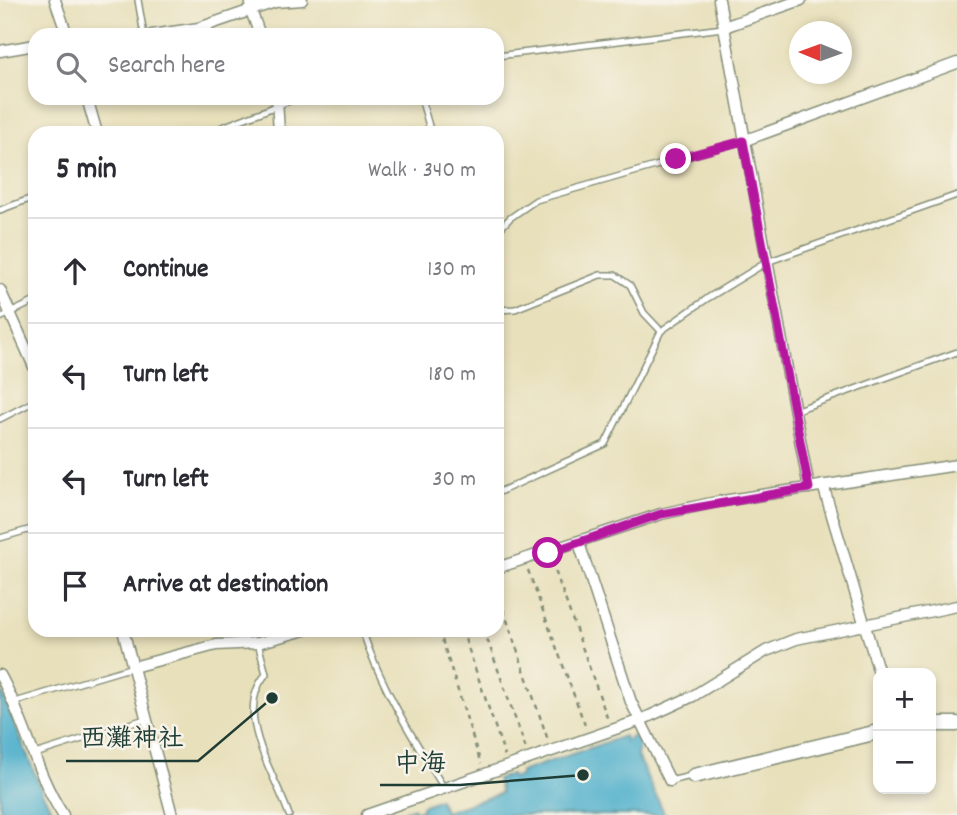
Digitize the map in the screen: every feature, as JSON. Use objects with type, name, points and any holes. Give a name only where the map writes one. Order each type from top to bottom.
[{"type":"street","points":[[55,0],[65,28]]},
{"type":"street","points":[[199,28],[251,4],[302,0]]},
{"type":"street","points":[[719,0],[743,141],[797,410],[809,488]]},
{"type":"street","points":[[724,27],[801,0]]},
{"type":"street","points":[[251,4],[258,28]]},
{"type":"street","points":[[0,51],[28,46]]},
{"type":"street","points":[[743,141],[957,63]]},
{"type":"street","points":[[89,105],[95,126]]},
{"type":"street","points":[[278,105],[279,126]]},
{"type":"street","points":[[0,290],[5,316],[28,357]]},
{"type":"street","points":[[504,566],[661,514],[823,485],[957,465]]},
{"type":"street","points":[[823,485],[878,668]]},
{"type":"street","points":[[579,543],[631,702],[670,781]]},
{"type":"street","points":[[367,815],[641,720],[693,696],[766,651],[796,639],[957,606]]},
{"type":"street","points":[[125,637],[172,815]]},
{"type":"street","points":[[257,637],[258,643]]},
{"type":"street","points":[[133,667],[216,645],[258,643],[280,637]]},
{"type":"street","points":[[0,674],[15,702],[51,796],[63,815]]},
{"type":"street","points":[[936,724],[957,724]]},
{"type":"street","points":[[694,776],[873,733]]},
{"type":"lane","points":[[138,0],[143,28]]},
{"type":"lane","points":[[504,55],[724,27]]},
{"type":"lane","points":[[223,126],[271,105]]},
{"type":"lane","points":[[423,105],[429,126]]},
{"type":"lane","points":[[504,224],[536,200],[743,141]]},
{"type":"lane","points":[[504,490],[605,444],[613,433],[661,331],[767,262],[957,195]]},
{"type":"lane","points":[[0,210],[28,200]]},
{"type":"lane","points":[[504,310],[515,309],[600,275],[615,275],[630,285],[644,313],[661,331]]},
{"type":"lane","points":[[5,316],[28,304]]},
{"type":"lane","points":[[797,410],[957,352]]},
{"type":"lane","points":[[0,419],[28,405]]},
{"type":"lane","points":[[0,538],[28,530]]},
{"type":"lane","points":[[365,637],[379,676],[405,726],[444,788]]},
{"type":"lane","points":[[258,643],[266,674],[254,688],[253,715],[258,740],[289,815]]},
{"type":"lane","points":[[15,702],[133,667]]},
{"type":"lane","points":[[35,754],[145,719]]},
{"type":"lane","points":[[670,781],[694,776]]},
{"type":"path","points":[[548,553],[567,597],[612,730]]},
{"type":"path","points":[[525,560],[590,738]]},
{"type":"path","points":[[504,611],[552,751]]},
{"type":"path","points":[[441,637],[484,774]]},
{"type":"path","points":[[464,637],[508,765]]},
{"type":"path","points":[[486,637],[530,759]]},
{"type":"water","points":[[0,688],[43,794],[55,815],[0,815]]},
{"type":"water","points":[[624,736],[626,742],[632,736],[640,740],[637,756],[665,815],[393,815],[413,808],[415,812],[439,799],[445,812],[501,793],[497,779],[511,775],[512,778],[520,776],[520,772]]},
{"type":"place","name":"西灘神社","points":[[272,698]]},
{"type":"place","name":"中海","points":[[583,775]]},
{"type":"route","points":[[548,553],[661,514],[716,502],[809,488],[797,410],[743,141],[676,159]]}]
